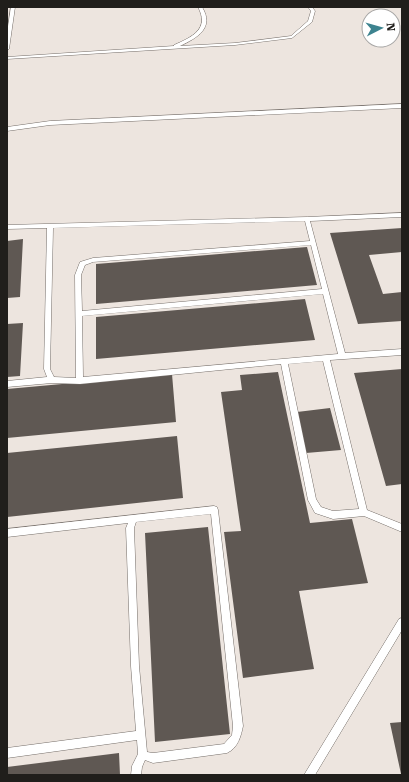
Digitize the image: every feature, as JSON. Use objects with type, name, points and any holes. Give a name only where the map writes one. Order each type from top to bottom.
[{"type":"lane","points":[[7,48],[13,7]]},
{"type":"lane","points":[[172,48],[194,37],[201,31],[205,22],[205,13],[200,7]]},
{"type":"lane","points":[[7,58],[235,44],[292,37],[310,21],[313,11],[310,7]]},
{"type":"lane","points":[[7,13],[13,13]]},
{"type":"lane","points":[[7,129],[50,123],[402,106]]},
{"type":"lane","points":[[7,227],[307,220],[402,215]]},
{"type":"lane","points":[[307,220],[342,356]]},
{"type":"lane","points":[[50,226],[47,369],[52,380]]},
{"type":"lane","points":[[80,381],[80,314],[78,275],[82,264],[93,260],[313,243]]},
{"type":"lane","points":[[80,314],[326,292]]},
{"type":"lane","points":[[7,384],[52,380],[80,381],[342,356],[402,352]]},
{"type":"lane","points":[[326,358],[364,512]]},
{"type":"lane","points":[[284,362],[312,500],[318,510],[333,515],[364,512],[402,528]]},
{"type":"lane","points":[[7,533],[214,510],[238,726],[236,737],[227,748],[153,758],[142,755]]},
{"type":"lane","points":[[133,520],[130,528],[135,666],[142,755],[137,766],[136,775]]},
{"type":"lane","points":[[308,775],[402,622]]},
{"type":"lane","points":[[7,753],[140,735]]},
{"type":"building","points":[[402,228],[402,252],[369,255],[383,294],[402,292],[402,321],[358,324],[330,233]]},
{"type":"building","points":[[23,239],[20,297],[7,298],[7,241]]},
{"type":"building","points":[[307,247],[317,285],[96,304],[96,264]]},
{"type":"building","points":[[305,299],[315,340],[96,359],[96,317]]},
{"type":"building","points":[[23,323],[20,376],[7,377],[7,324]]},
{"type":"building","points":[[402,369],[402,484],[386,486],[354,373]]},
{"type":"building","points":[[278,372],[310,523],[352,519],[368,583],[299,591],[314,669],[243,678],[224,532],[241,531],[221,392],[242,390],[240,375]]},
{"type":"building","points":[[172,374],[176,422],[7,438],[7,389]]},
{"type":"building","points":[[330,408],[341,450],[306,453],[297,412]]},
{"type":"building","points":[[177,436],[183,498],[7,517],[7,453]]},
{"type":"building","points":[[208,527],[230,734],[155,742],[145,533]]},
{"type":"building","points":[[402,722],[402,774],[401,774],[390,723]]},
{"type":"building","points":[[119,753],[120,775],[7,775],[7,767]]}]
